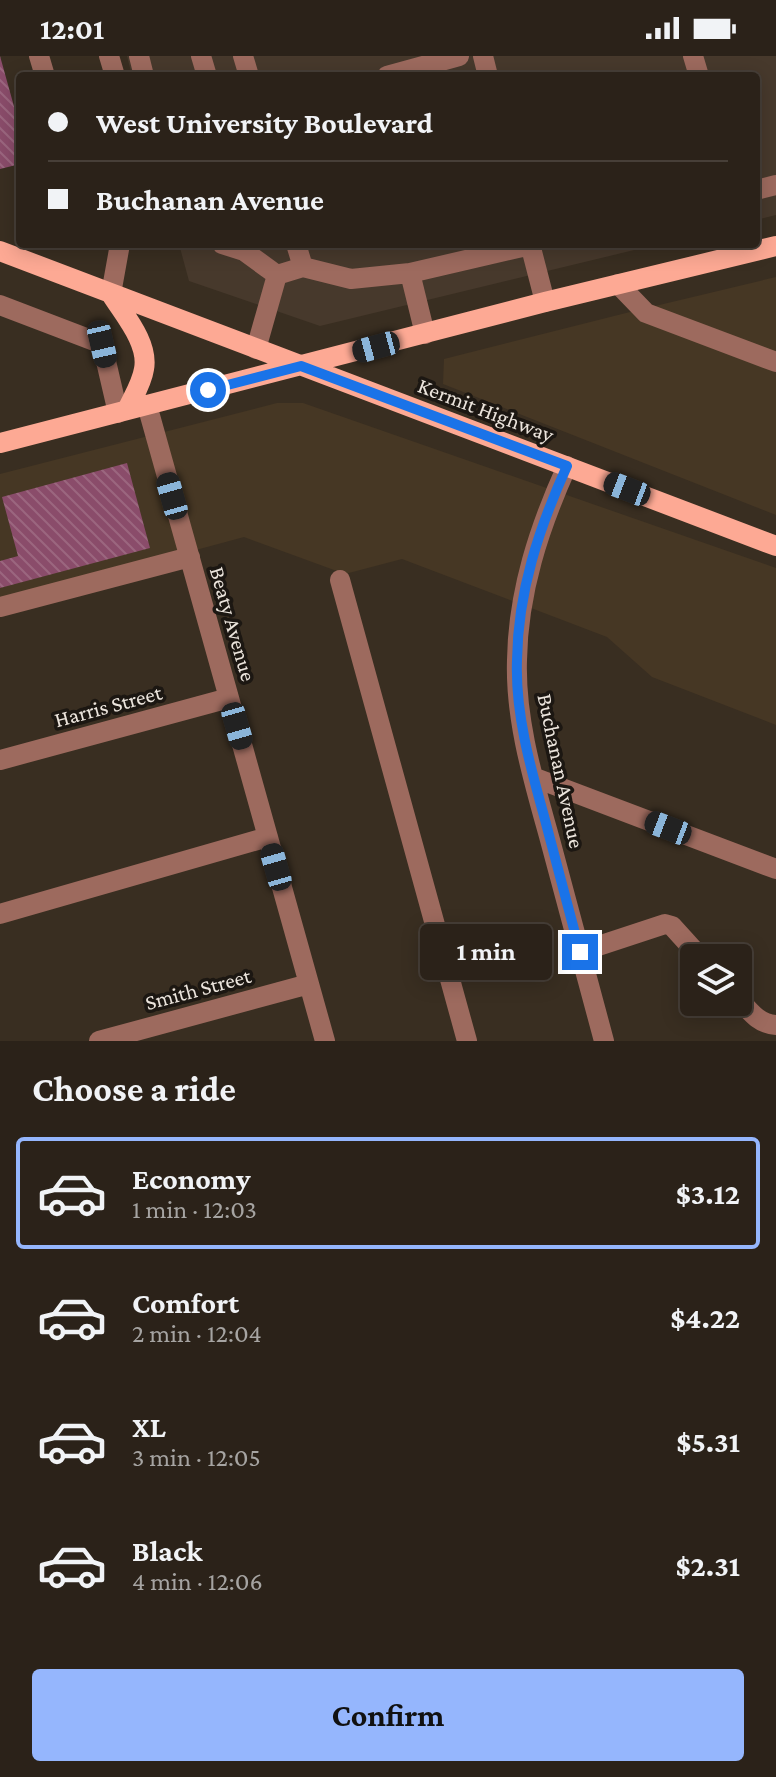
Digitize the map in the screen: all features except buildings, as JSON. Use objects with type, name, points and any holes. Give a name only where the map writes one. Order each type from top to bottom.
[{"type":"main road","points":[[1,439],[301,366],[753,248]]},
{"type":"main road","name":"Kermit Highway","points":[[0,251],[776,546]]},
{"type":"main road","points":[[111,294],[144,353],[145,367],[131,409]]},
{"type":"street","points":[[401,72],[459,56]]},
{"type":"street","points":[[111,294],[119,248]]},
{"type":"street","points":[[235,248],[265,261],[351,279],[410,273],[517,248]]},
{"type":"street","points":[[297,248],[303,267]]},
{"type":"street","points":[[531,248],[545,302]]},
{"type":"street","points":[[256,349],[265,261]]},
{"type":"street","points":[[410,273],[425,334]]},
{"type":"street","points":[[618,284],[646,313],[776,362]]},
{"type":"street","name":"Beaty Avenue","points":[[0,305],[102,344],[131,409],[190,557],[325,1041]]},
{"type":"street","name":"Buchanan Avenue","points":[[567,466],[537,541],[526,582],[516,662],[520,709],[533,777],[604,1041]]},
{"type":"street","points":[[0,607],[190,557]]},
{"type":"street","points":[[340,580],[467,1041]]},
{"type":"street","name":"Harris Street","points":[[0,760],[229,698]]},
{"type":"street","points":[[533,777],[776,869]]},
{"type":"street","points":[[0,914],[268,837]]},
{"type":"street","points":[[580,952],[665,924],[672,926],[688,944]]},
{"type":"street","name":"Smith Street","points":[[99,1041],[309,984]]},
{"type":"street","points":[[752,1013],[770,1030]]},
{"type":"shaded area","points":[[127,56],[776,56],[776,215],[760,219],[760,72],[131,72]]},
{"type":"shaded area","points":[[180,248],[642,248],[320,326],[189,281]]},
{"type":"shaded area","points":[[776,277],[776,515],[443,384],[444,359]]},
{"type":"shaded area","points":[[277,403],[303,403],[776,568],[776,725],[652,677],[607,637],[402,559],[345,574],[244,537],[0,603],[0,474]]},
{"type":"route","points":[[208,390],[301,366],[567,466],[537,541],[526,582],[516,662],[520,709],[533,777],[580,952]]}]
